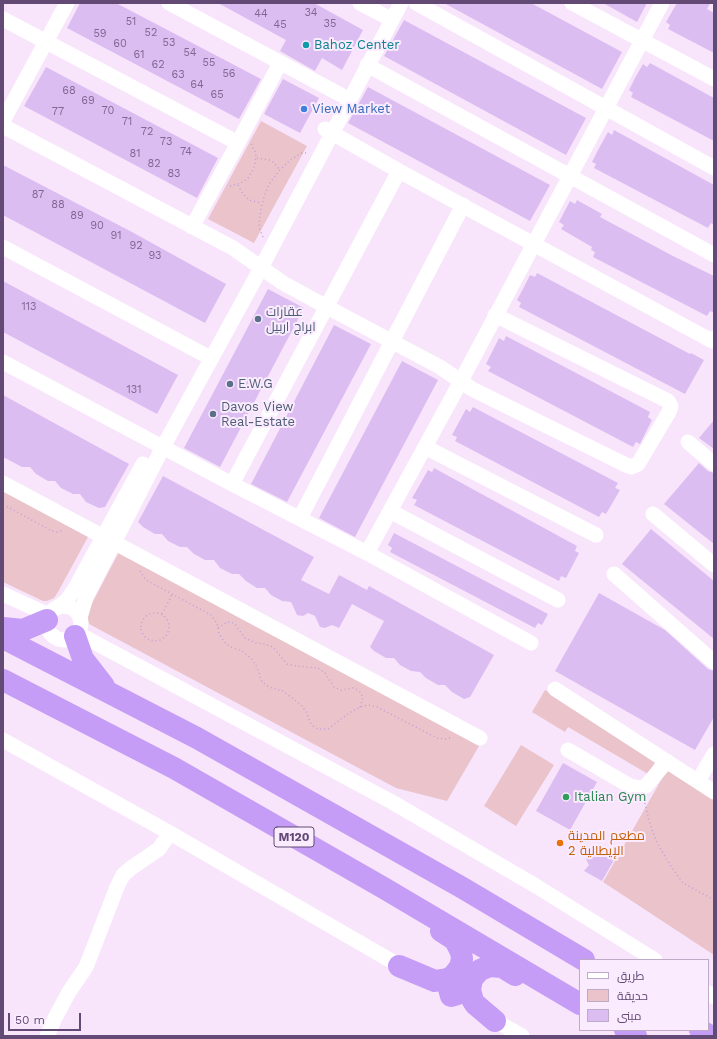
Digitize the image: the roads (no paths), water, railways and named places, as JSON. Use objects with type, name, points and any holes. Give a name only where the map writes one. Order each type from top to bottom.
[{"type":"highway","points":[[3,628],[23,630],[51,614]]},
{"type":"highway","points":[[77,629],[83,659],[96,673],[108,692]]},
{"type":"highway","points":[[3,638],[197,738],[447,879],[582,959]]},
{"type":"highway","name":"M120","points":[[3,680],[174,768],[382,887],[579,1004]]},
{"type":"highway","points":[[382,887],[426,922],[455,940],[462,955],[460,967],[473,1001],[495,1021]]},
{"type":"highway","points":[[399,966],[435,981],[475,976],[480,970],[490,966],[498,966],[548,994],[579,1005]]},
{"type":"highway","points":[[451,996],[449,991],[450,984],[464,978]]},
{"type":"highway","points":[[627,1031],[636,1036]]},
{"type":"street","points":[[5,113],[67,3]]},
{"type":"street","points":[[169,3],[341,95]]},
{"type":"street","points":[[159,445],[203,354],[257,265],[265,240],[312,153],[328,131],[341,95],[386,9],[360,3]]},
{"type":"street","points":[[109,539],[86,597],[77,629],[66,640],[55,638],[48,630],[51,614],[71,595],[109,539],[328,131],[401,3]]},
{"type":"street","points":[[416,3],[714,168]]},
{"type":"street","points":[[572,3],[714,79]]},
{"type":"street","points":[[367,553],[461,381],[662,3]]},
{"type":"street","points":[[3,19],[240,139]]},
{"type":"street","points":[[192,227],[280,63]]},
{"type":"street","points":[[367,65],[714,256]]},
{"type":"street","points":[[3,126],[233,248],[283,283],[440,367],[478,392],[631,467],[641,462],[670,412],[671,406],[668,401],[495,315]]},
{"type":"street","points":[[328,131],[712,341],[714,338]]},
{"type":"street","points":[[232,484],[399,171]]},
{"type":"street","points":[[300,518],[463,205]]},
{"type":"street","points":[[3,247],[203,354]]},
{"type":"street","points":[[3,362],[232,484],[367,553],[531,643]]},
{"type":"street","points":[[688,442],[714,464]]},
{"type":"street","points":[[425,448],[596,535]]},
{"type":"street","points":[[3,483],[480,738]]},
{"type":"street","points":[[390,512],[558,600]]},
{"type":"street","points":[[653,514],[714,565]]},
{"type":"street","points":[[614,574],[714,662]]},
{"type":"street","points":[[3,594],[51,614],[67,607],[72,609],[77,629],[392,802],[536,886],[653,959]]},
{"type":"street","points":[[555,689],[714,792]]},
{"type":"street","points":[[3,740],[170,833],[522,1036]]},
{"type":"street","points":[[568,750],[630,786],[640,788],[646,786],[667,761]]},
{"type":"street","points":[[698,781],[714,754]]},
{"type":"street","points":[[47,1036],[69,992],[86,967],[123,875],[158,849],[170,833]]},
{"type":"place","name":"Bahoz Center","points":[[306,45]]},
{"type":"place","name":"View Market","points":[[304,109]]},
{"type":"place","name":"عقارات ابراج اربیل","points":[[258,319]]},
{"type":"place","name":"E.W.G","points":[[230,384]]},
{"type":"place","name":"Davos View Real-Estate","points":[[213,414]]},
{"type":"place","name":"Italian Gym","points":[[566,797]]},
{"type":"place","name":"مطعم المدينة الإيطالية 2","points":[[560,843]]}]
